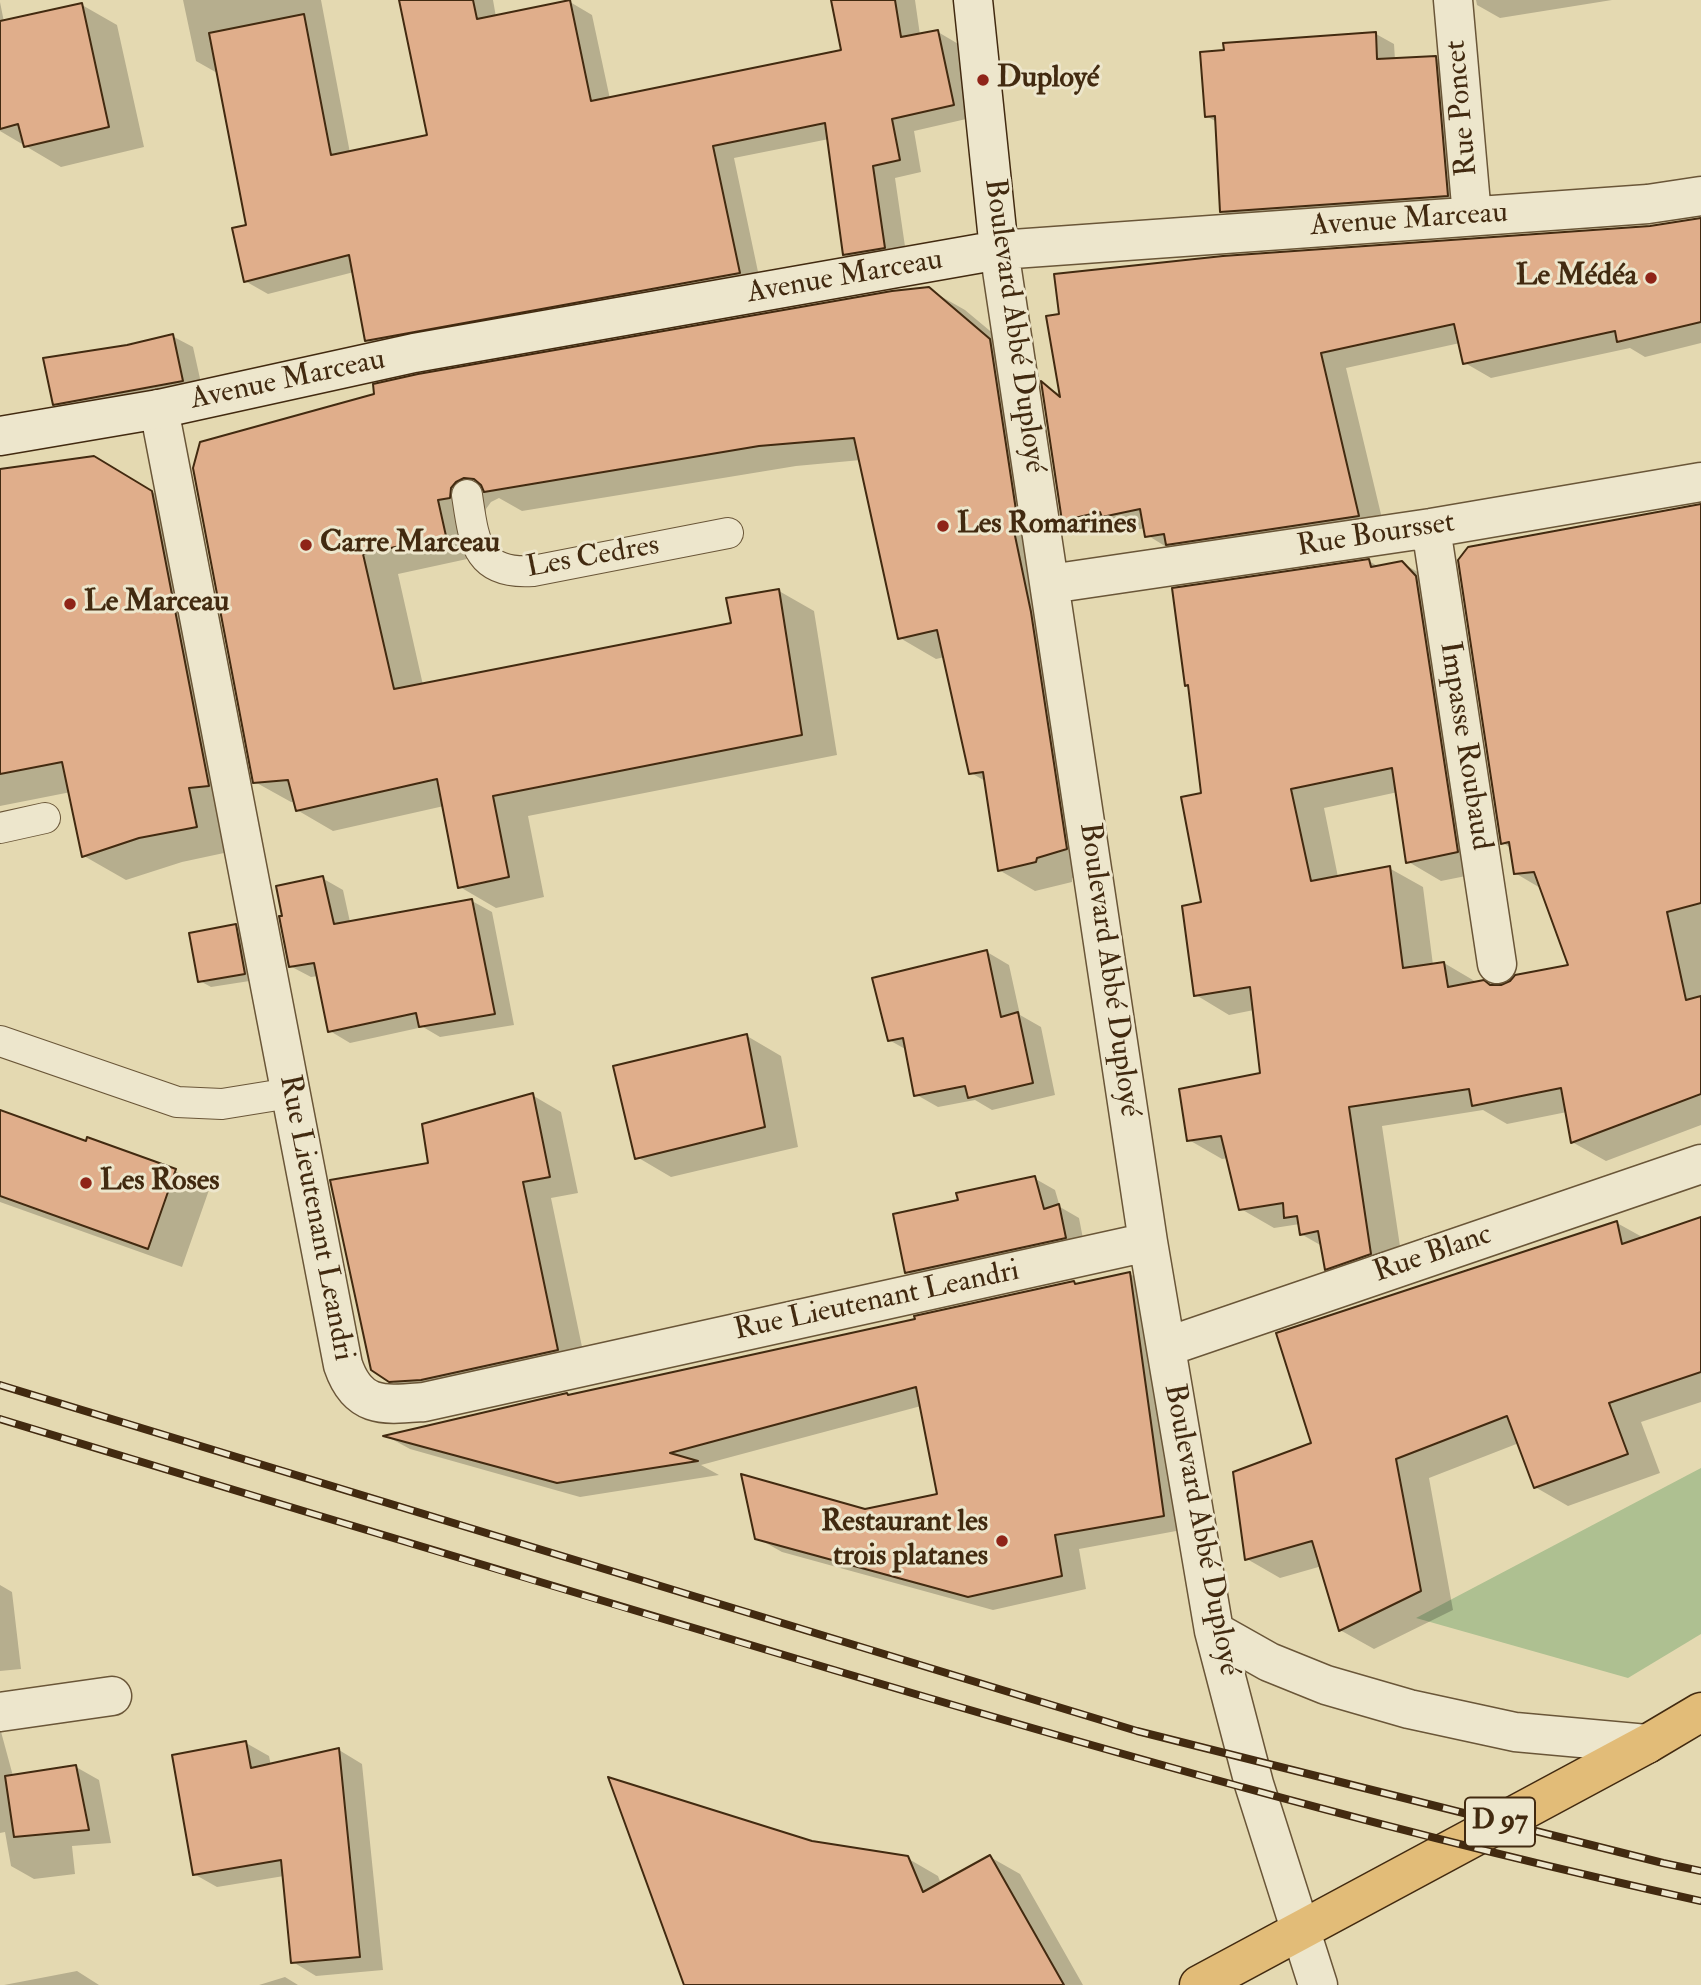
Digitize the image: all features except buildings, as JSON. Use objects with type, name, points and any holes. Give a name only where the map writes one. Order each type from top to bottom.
[{"type":"main road","name":"D 97","points":[[1199,1985],[1647,1744],[1701,1712]]},
{"type":"street","name":"Boulevard Abbé Duployé","points":[[973,0],[999,250],[1149,1242],[1214,1631],[1254,1784],[1298,1930],[1318,1985]]},
{"type":"street","name":"Rue Poncet","points":[[1453,0],[1472,216]]},
{"type":"street","name":"Avenue Marceau","points":[[0,436],[442,361],[999,250],[1648,204],[1701,196]]},
{"type":"street","name":"Rue Lieutenant Leandri","points":[[159,410],[342,1365],[359,1393],[381,1404],[424,1402],[1149,1242]]},
{"type":"street","name":"Rue Boursset","points":[[1050,584],[1431,528],[1701,482]]},
{"type":"street","name":"Impasse Roubaud","points":[[1431,528],[1497,964]]},
{"type":"street","name":"Rue Blanc","points":[[1166,1347],[1701,1164]]},
{"type":"street","points":[[1214,1631],[1269,1662],[1326,1685],[1409,1709],[1514,1732],[1647,1744]]},
{"type":"street","points":[[0,1712],[111,1696]]},
{"type":"lane","name":"Les Cedres","points":[[467,495],[475,544],[492,565],[504,570],[533,572],[729,533]]},
{"type":"lane","points":[[0,828],[46,818]]},
{"type":"lane","points":[[0,1041],[177,1102],[222,1104],[290,1093]]},
{"type":"green space","points":[[1701,1468],[1701,1634],[1628,1678],[1416,1618]]},
{"type":"railway","points":[[0,1385],[1137,1731],[1701,1871]]},
{"type":"railway","points":[[0,1419],[729,1639],[1157,1764],[1483,1850],[1701,1901]]},
{"type":"place","name":"Duployé","points":[[983,80]]},
{"type":"place","name":"Le Médéa","points":[[1651,278]]},
{"type":"place","name":"Les Romarines","points":[[943,526]]},
{"type":"place","name":"Carre Marceau","points":[[306,545]]},
{"type":"place","name":"Le Marceau","points":[[70,604]]},
{"type":"place","name":"Les Roses","points":[[86,1183]]},
{"type":"place","name":"Restaurant les trois platanes","points":[[1002,1541]]}]
